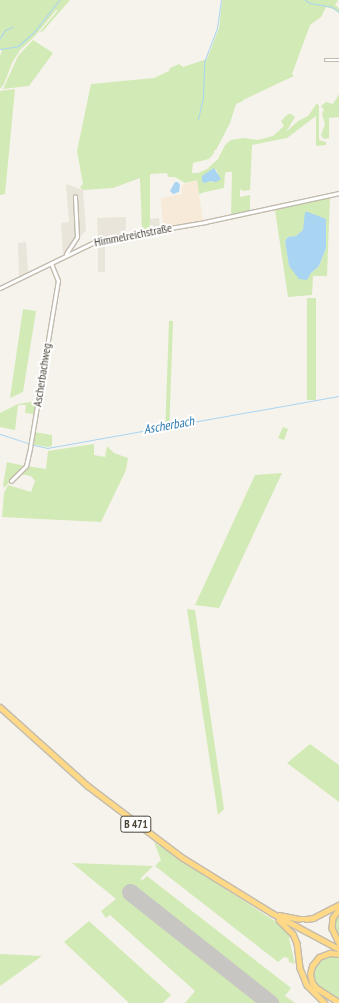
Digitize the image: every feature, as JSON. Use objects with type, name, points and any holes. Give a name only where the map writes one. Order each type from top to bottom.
[{"type":"highway","name":"B 471","points":[[0,707],[69,770],[128,818],[183,858],[272,913],[339,949]]},
{"type":"highway","points":[[272,913],[290,918],[306,919],[313,918],[339,905]]},
{"type":"highway","points":[[339,910],[333,918],[332,928],[339,943]]},
{"type":"highway","points":[[272,913],[293,934],[299,953],[302,977],[313,993],[325,1003]]},
{"type":"highway","points":[[339,954],[328,953],[319,957],[312,966],[310,974],[311,980],[316,988],[339,1003]]},
{"type":"street","points":[[326,60],[339,60]]},
{"type":"street","name":"Himmelreichstraße","points":[[0,288],[51,264],[66,255],[92,243],[105,239],[275,207],[339,193]]},
{"type":"street","points":[[66,255],[77,237],[75,197]]},
{"type":"street","name":"Ascherbachweg","points":[[10,481],[26,466],[31,444],[58,281],[51,264]]},
{"type":"shaded area","points":[[197,180],[203,221],[163,228],[161,198],[182,194],[182,185]]},
{"type":"shaded area","points":[[66,184],[83,190],[86,230],[70,250],[63,255],[61,223],[69,222]]},
{"type":"shaded area","points":[[126,217],[126,234],[98,239],[97,218]]},
{"type":"shaded area","points":[[159,218],[160,228],[150,230],[150,219]]},
{"type":"shaded area","points":[[98,241],[105,241],[105,272],[98,272]]},
{"type":"shaded area","points":[[26,242],[28,272],[19,277],[18,243]]},
{"type":"green space","points":[[0,0],[70,0],[43,31],[39,33],[58,10],[56,10],[35,36],[20,50],[12,63],[4,84],[0,89],[0,56],[2,50],[0,50]]},
{"type":"green space","points":[[222,0],[338,0],[335,5],[339,8],[339,13],[326,7],[321,17],[310,25],[292,74],[294,76],[236,104],[230,123],[216,150],[214,150],[214,153],[209,159],[193,163],[192,173],[198,173],[207,169],[218,159],[225,145],[231,140],[243,138],[258,140],[273,136],[284,126],[281,121],[288,114],[291,114],[295,117],[286,132],[298,121],[308,116],[317,103],[319,106],[319,140],[326,142],[326,145],[316,146],[316,116],[287,138],[252,145],[250,190],[243,191],[240,189],[240,197],[250,195],[250,211],[231,216],[232,172],[226,172],[225,174],[224,188],[199,194],[197,180],[185,183],[175,177],[168,177],[167,173],[150,174],[150,230],[142,231],[140,178],[113,188],[83,190],[80,187],[83,184],[77,151],[91,84],[154,78],[169,71],[170,68],[179,64],[183,67],[207,59],[219,28]],"holes":[[[216,169],[219,177],[213,182],[202,182],[204,176]]]},
{"type":"green space","points":[[33,40],[53,53],[29,86],[3,89],[18,56]]},
{"type":"green space","points":[[15,89],[5,194],[0,195],[0,91]]},
{"type":"green space","points":[[339,94],[339,117],[329,118],[329,138],[324,139],[321,135],[325,124],[322,114],[324,110],[321,106],[326,102],[333,104]]},
{"type":"green space","points":[[330,197],[327,276],[313,276],[312,295],[288,297],[275,210]],"holes":[[[326,219],[326,248],[319,266],[311,273],[289,266],[285,241],[288,237],[296,236],[303,230]]]},
{"type":"green space","points":[[307,298],[316,298],[316,400],[307,400]]},
{"type":"green space","points":[[23,309],[36,311],[23,392],[10,398]]},
{"type":"green space","points":[[169,321],[173,321],[169,424],[165,424]]},
{"type":"green space","points":[[37,401],[35,414],[25,413],[26,405],[18,405],[15,430],[0,427],[0,413],[18,404]]},
{"type":"green space","points":[[283,427],[288,429],[284,440],[278,438]]},
{"type":"green space","points":[[34,432],[52,435],[52,446],[47,447],[32,444]]},
{"type":"green space","points":[[94,444],[94,455],[105,457],[107,446],[114,453],[128,458],[126,470],[101,522],[2,517],[4,493],[8,485],[31,492],[35,481],[31,476],[21,474],[27,466],[46,469],[48,451]]},
{"type":"green space","points":[[7,462],[25,466],[4,488],[3,485]]},
{"type":"green space","points":[[282,473],[219,608],[195,605],[255,475]]},
{"type":"green space","points":[[187,609],[195,610],[224,809],[218,815]]},
{"type":"green space","points":[[310,744],[339,765],[339,802],[287,763]]},
{"type":"green space","points":[[154,842],[284,927],[291,936],[289,938],[295,964],[289,962],[288,958],[284,957],[278,962],[155,866],[161,860]]},
{"type":"green space","points":[[72,863],[153,866],[140,879],[143,880],[147,876],[291,988],[285,996],[295,1003],[185,1003],[195,991],[110,915],[106,918],[101,911],[116,899]]},
{"type":"green space","points":[[339,913],[339,941],[333,929],[333,921]]},
{"type":"green space","points":[[89,921],[171,995],[163,1003],[129,1003],[64,942]]},
{"type":"green space","points":[[0,954],[42,956],[0,986]]},
{"type":"green space","points":[[328,955],[339,957],[339,1001],[325,994],[313,982],[312,970],[320,958]]},
{"type":"water","points":[[214,168],[221,179],[216,182],[202,182],[202,176]]},
{"type":"water","points":[[175,182],[178,182],[180,185],[179,192],[173,194],[170,191]]},
{"type":"water","points":[[305,212],[326,219],[326,248],[319,266],[311,273],[307,280],[299,279],[289,266],[285,241],[288,237],[296,236],[303,230]]},
{"type":"waterway","points":[[0,49],[18,46],[34,32],[59,0]]},
{"type":"waterway","points":[[198,119],[203,97],[204,62],[217,28],[221,0]]},
{"type":"waterway","points":[[305,0],[310,3],[332,7],[339,12]]},
{"type":"waterway","points":[[0,38],[5,30],[12,27]]},
{"type":"waterway","name":"Ascherbach","points":[[0,434],[47,448],[339,396]]},
{"type":"runway","points":[[130,892],[270,1003]]}]
